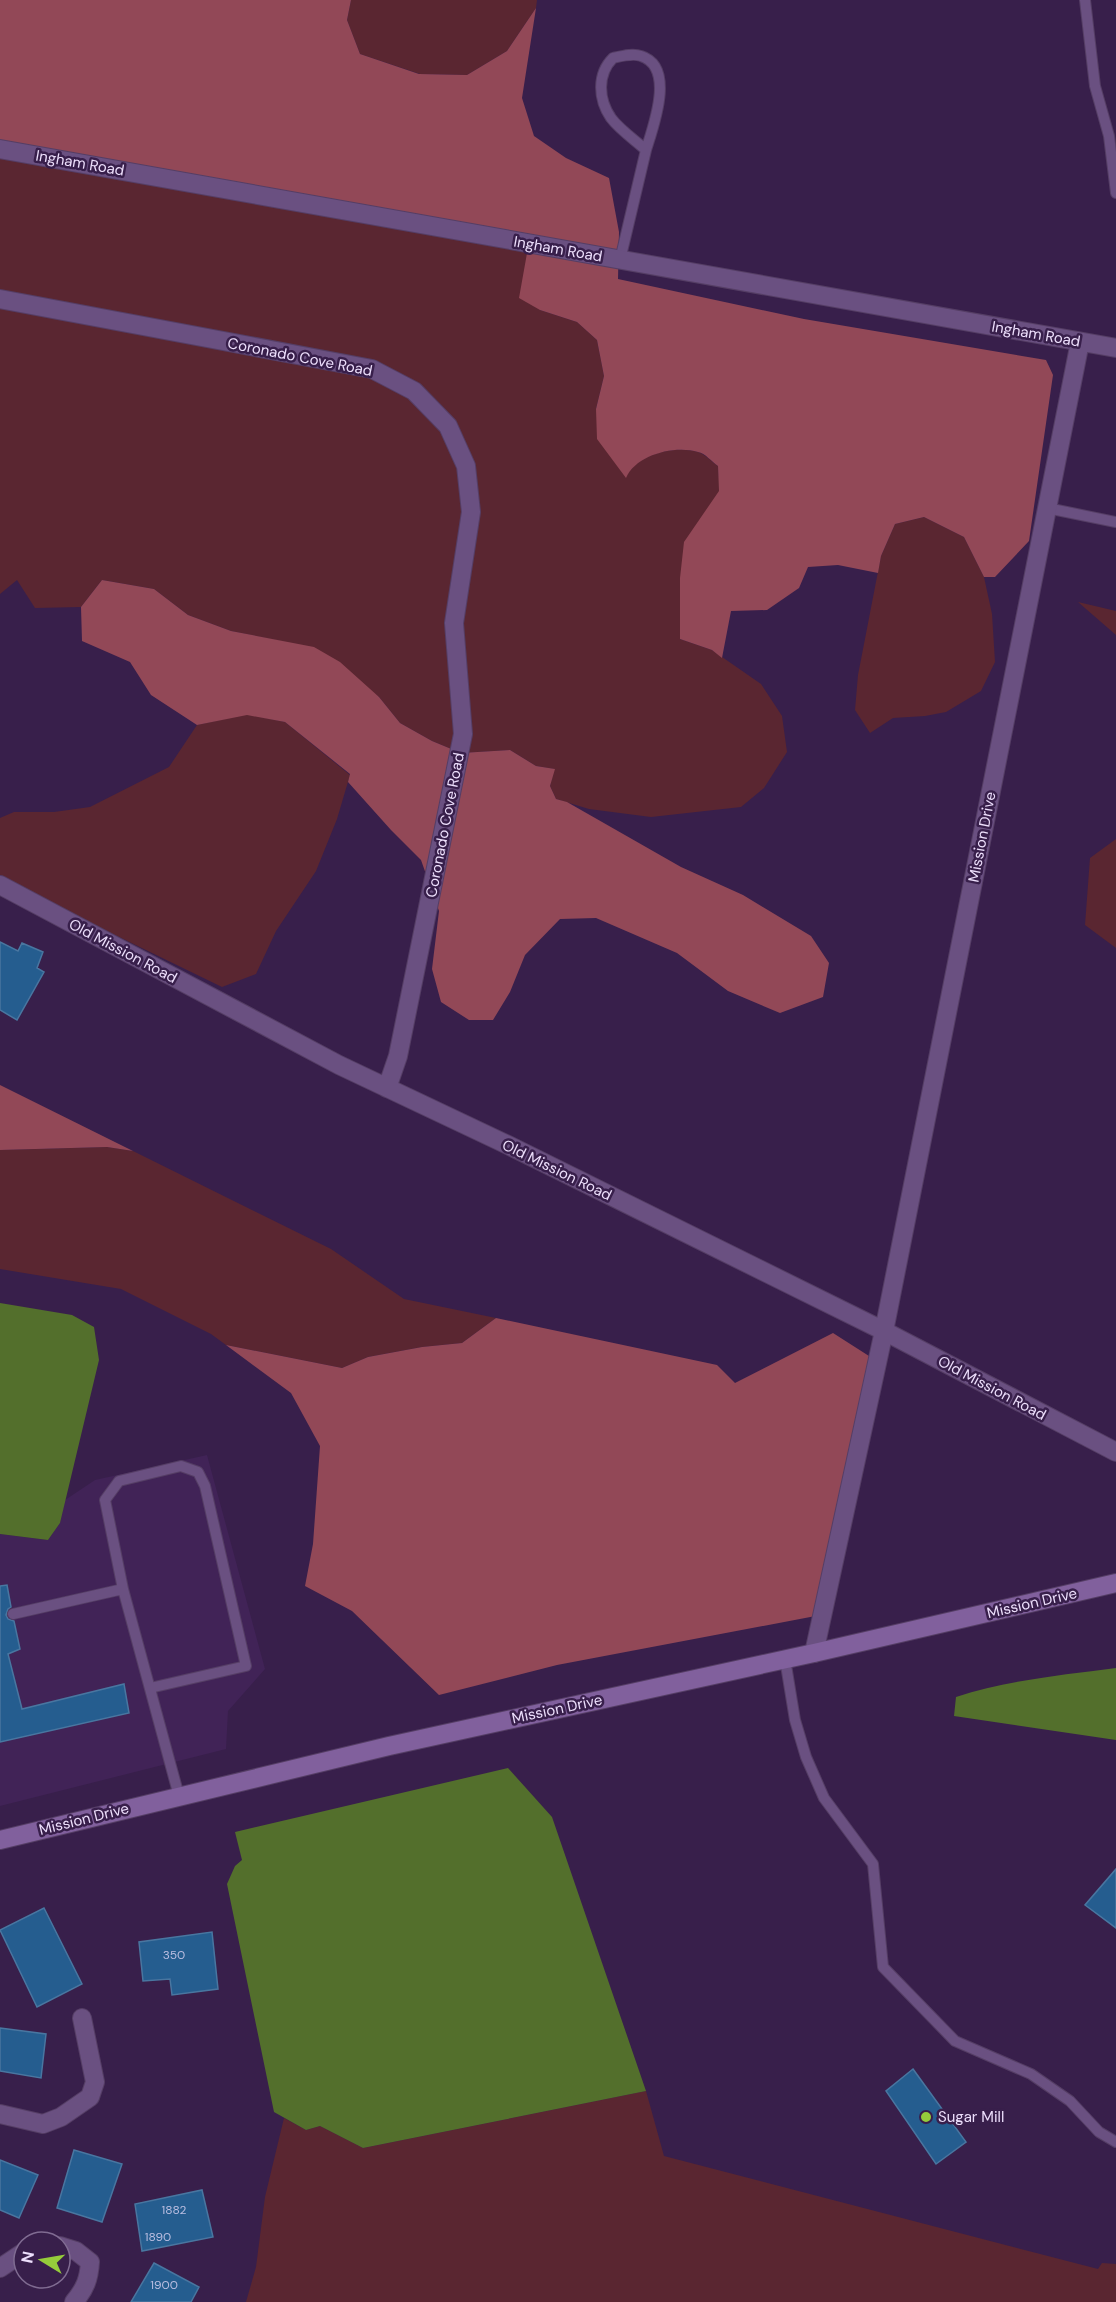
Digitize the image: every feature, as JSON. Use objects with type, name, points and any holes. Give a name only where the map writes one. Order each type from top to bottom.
[{"type":"street","name":"Ingham Road","points":[[0,149],[1116,348]]},
{"type":"street","name":"Coronado Cove Road","points":[[0,299],[372,369],[414,391],[448,426],[466,466],[471,512],[454,623],[463,734],[398,1056],[387,1088]]},
{"type":"street","name":"Mission Drive","points":[[814,1653],[884,1331],[1080,342]]},
{"type":"street","name":"Old Mission Road","points":[[0,885],[339,1065],[884,1331],[1116,1452]]},
{"type":"street","name":"Mission Drive","points":[[0,1840],[389,1746],[814,1653],[1116,1583]]},
{"type":"street","points":[[0,2114],[43,2124],[61,2117],[90,2097],[95,2082],[82,2018]]},
{"type":"street","points":[[72,2250],[90,2262],[90,2278],[83,2292],[74,2302]]},
{"type":"lane","points":[[1085,0],[1095,86],[1109,136],[1116,193]]},
{"type":"lane","points":[[620,260],[661,98],[656,70],[650,61],[641,56],[629,55],[613,58],[602,73],[601,88],[604,106],[612,119],[646,150]]},
{"type":"lane","points":[[1047,508],[1116,522]]},
{"type":"lane","points":[[150,1688],[246,1666],[205,1486],[198,1472],[181,1466],[119,1480],[105,1500],[123,1589],[179,1796]]},
{"type":"lane","points":[[13,1614],[123,1589]]},
{"type":"lane","points":[[785,1659],[795,1720],[806,1757],[824,1798],[873,1864],[883,1967],[955,2041],[1031,2074],[1070,2101],[1099,2132],[1116,2142]]},
{"type":"shaded area","points":[[0,0],[351,0],[347,20],[360,54],[419,74],[467,75],[507,51],[536,8],[522,98],[534,136],[566,158],[609,178],[619,232],[618,279],[804,319],[1046,360],[1053,375],[1029,541],[995,577],[984,577],[964,537],[924,517],[895,524],[881,556],[878,573],[838,565],[808,567],[799,588],[767,610],[731,611],[722,658],[712,650],[680,639],[680,578],[684,542],[719,491],[718,466],[701,453],[688,450],[667,451],[638,463],[626,478],[597,439],[596,409],[604,376],[597,340],[577,322],[540,310],[519,298],[529,242],[0,153]]},
{"type":"shaded area","points":[[351,0],[537,0],[536,8],[507,51],[467,75],[420,74],[360,54],[347,20]]},
{"type":"shaded area","points":[[0,153],[530,242],[540,310],[577,322],[597,340],[604,376],[596,409],[626,477],[638,462],[657,453],[668,451],[698,452],[718,466],[720,491],[707,511],[681,622],[680,639],[712,650],[761,684],[782,716],[787,752],[764,788],[741,807],[651,817],[589,809],[556,799],[550,786],[554,769],[536,766],[510,750],[461,753],[432,741],[400,723],[379,697],[314,648],[231,631],[188,615],[154,589],[102,580],[81,607],[35,608],[17,580],[0,594]]},
{"type":"shaded area","points":[[924,517],[964,537],[984,577],[992,614],[995,662],[981,691],[946,712],[893,718],[870,733],[855,710],[858,675],[881,556],[895,524]]},
{"type":"shaded area","points":[[102,580],[154,589],[188,615],[231,631],[314,647],[340,662],[379,697],[400,723],[432,741],[461,753],[510,750],[536,766],[555,769],[550,786],[556,799],[567,802],[681,867],[743,895],[811,936],[829,963],[823,997],[780,1013],[728,991],[677,953],[596,918],[560,919],[525,955],[510,992],[493,1020],[469,1020],[441,1002],[432,969],[439,911],[421,860],[348,782],[350,774],[285,722],[247,715],[197,725],[151,695],[130,662],[82,641],[81,607]]},
{"type":"shaded area","points":[[1078,602],[1116,611],[1116,635]]},
{"type":"shaded area","points":[[247,714],[285,722],[350,775],[337,819],[316,871],[276,931],[256,974],[222,987],[0,875],[0,818],[14,812],[54,812],[90,807],[169,767],[197,725]]},
{"type":"shaded area","points":[[1116,839],[1116,948],[1085,925],[1090,858]]},
{"type":"shaded area","points":[[0,1085],[133,1151],[107,1147],[0,1150]]},
{"type":"shaded area","points":[[107,1147],[133,1151],[331,1249],[404,1299],[496,1318],[462,1343],[422,1347],[368,1357],[342,1368],[226,1345],[211,1334],[121,1289],[0,1269],[0,1150]]},
{"type":"shaded area","points":[[0,1303],[72,1315],[94,1327],[99,1360],[60,1523],[48,1540],[0,1534]]},
{"type":"shaded area","points":[[496,1318],[717,1365],[735,1383],[833,1333],[869,1356],[826,1614],[557,1665],[439,1695],[352,1611],[305,1586],[313,1544],[320,1446],[291,1393],[226,1345],[342,1368],[368,1357],[422,1347],[462,1343]]},
{"type":"shaded area","points":[[207,1455],[265,1669],[228,1711],[226,1749],[0,1806],[0,1534],[48,1540],[60,1523],[65,1500],[95,1480]]},
{"type":"shaded area","points":[[1116,1668],[1116,1740],[954,1716],[956,1697],[976,1691],[1036,1679]]},
{"type":"shaded area","points":[[508,1768],[552,1817],[646,2091],[363,2148],[320,2126],[306,2130],[274,2112],[227,1884],[235,1866],[242,1860],[235,1832]]},
{"type":"shaded area","points":[[646,2091],[664,2156],[1098,2269],[1102,2263],[1116,2264],[1116,2302],[246,2302],[256,2267],[265,2197],[284,2118],[306,2130],[320,2126],[363,2148]]},
{"type":"building","points":[[0,942],[18,951],[22,943],[43,952],[37,968],[44,972],[17,1020],[0,1010]]},
{"type":"building","points":[[7,1585],[11,1607],[6,1615],[8,1619],[14,1621],[20,1649],[8,1654],[22,1709],[124,1684],[129,1713],[0,1742],[0,1586]]},
{"type":"building","points":[[1116,1869],[1116,1928],[1085,1905]]},
{"type":"building","points":[[44,1908],[82,1984],[37,2007],[0,1930]]},
{"type":"building","points":[[212,1932],[218,1989],[172,1995],[170,1979],[143,1981],[139,1942]]},
{"type":"building","points":[[0,2028],[46,2034],[41,2078],[0,2071]]},
{"type":"building","name":"Sugar Mill","points":[[913,2069],[966,2142],[936,2164],[886,2091]]},
{"type":"building","points":[[74,2150],[122,2164],[102,2222],[57,2208]]},
{"type":"building","points":[[0,2160],[38,2175],[19,2218],[0,2210]]},
{"type":"building","points":[[202,2190],[213,2237],[142,2251],[135,2204]]},
{"type":"building","points":[[154,2263],[199,2287],[191,2302],[131,2302]]},
{"type":"place","name":"Sugar Mill","points":[[926,2117]]}]
